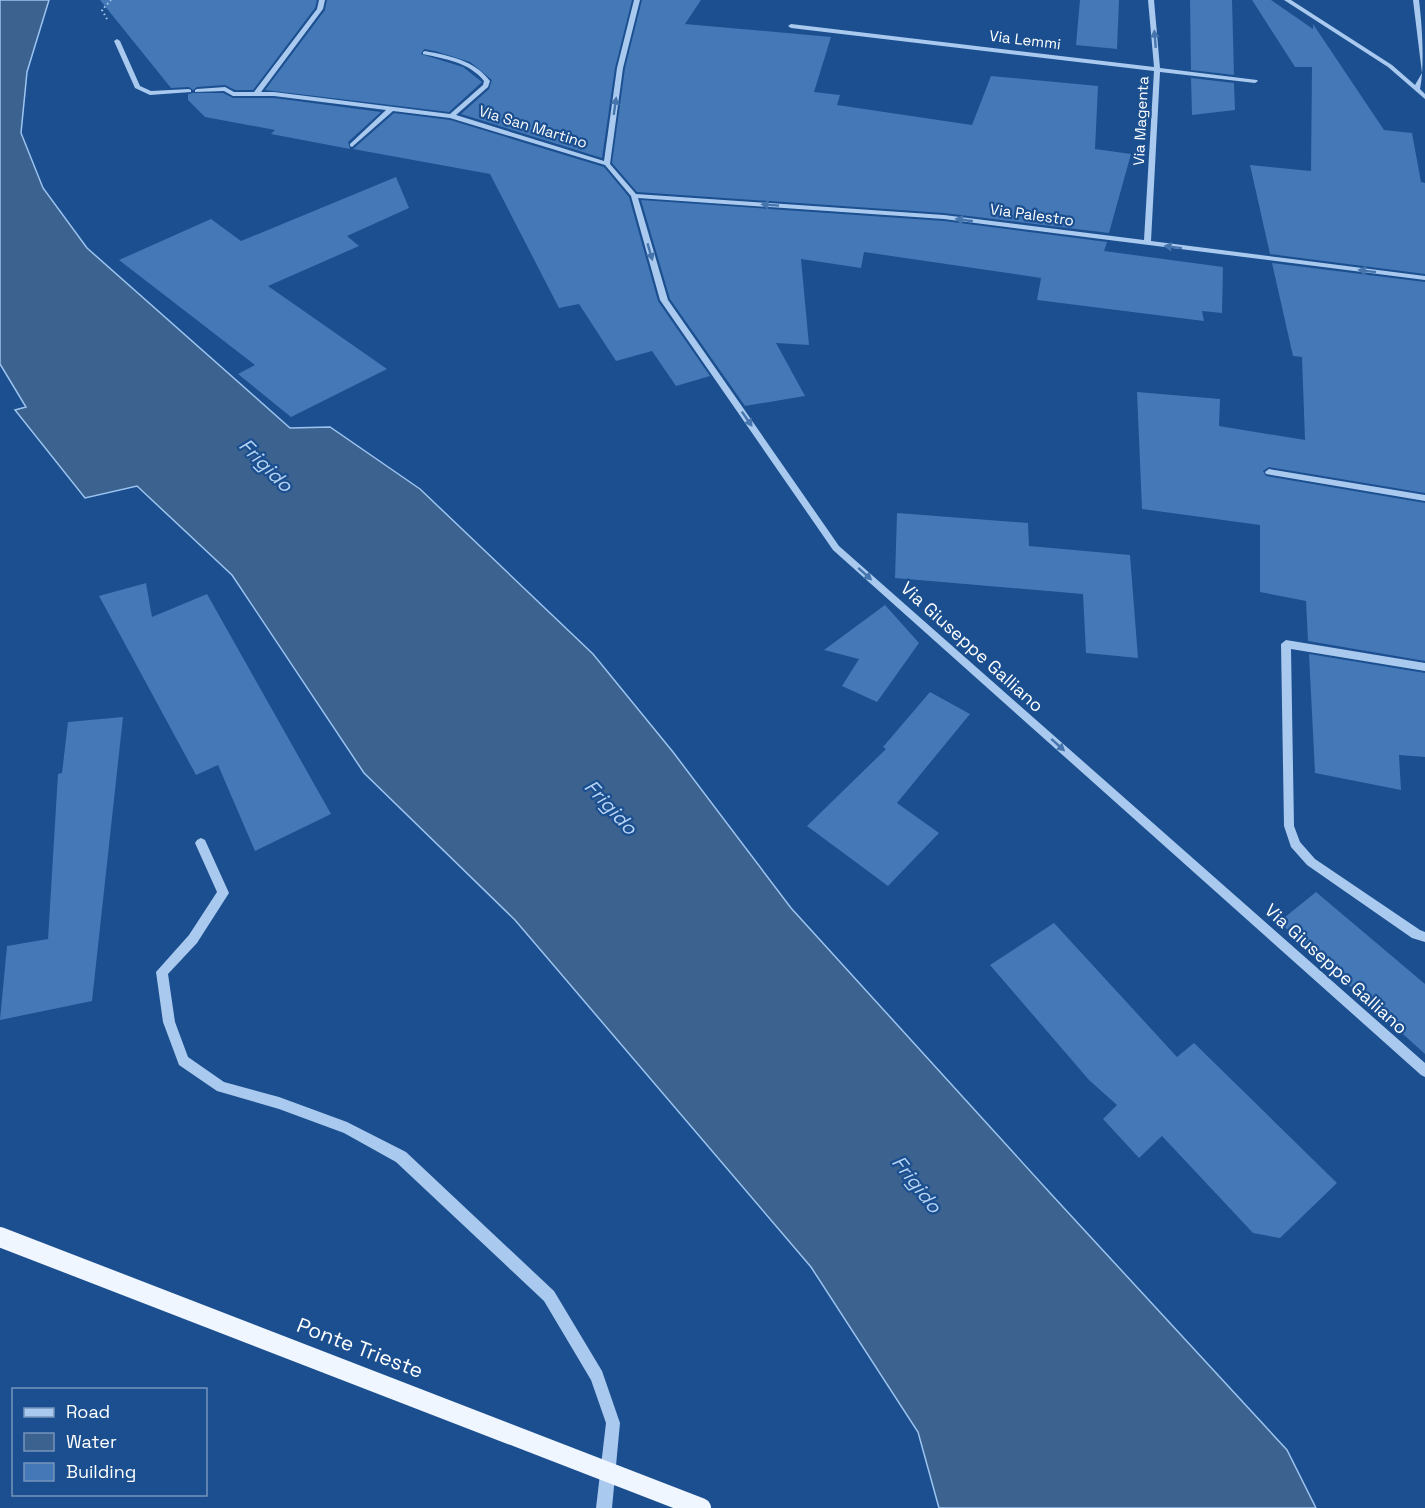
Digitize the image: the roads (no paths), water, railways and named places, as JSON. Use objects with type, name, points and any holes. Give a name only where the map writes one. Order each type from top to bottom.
[{"type":"main road","name":"Ponte Trieste","points":[[0,1237],[701,1508]]},
{"type":"street","points":[[257,93],[320,9],[322,0]]},
{"type":"street","points":[[606,164],[620,68],[637,0]]},
{"type":"street","name":"Via Magenta","points":[[1147,244],[1157,70],[1151,0]]},
{"type":"street","points":[[1287,0],[1390,66],[1425,96]]},
{"type":"street","points":[[1416,0],[1425,72],[1417,88]]},
{"type":"street","name":"Via Lemmi","points":[[791,26],[1255,81]]},
{"type":"street","points":[[117,41],[137,87],[150,93],[189,91]]},
{"type":"street","points":[[425,53],[474,68],[487,81],[486,86],[451,116]]},
{"type":"street","points":[[197,91],[225,89],[233,94],[274,94],[392,108]]},
{"type":"street","points":[[352,146],[392,108]]},
{"type":"street","name":"Via San Martino","points":[[392,108],[451,116],[606,164]]},
{"type":"street","name":"Via Giuseppe Galliano","points":[[606,164],[634,196],[664,300],[837,548],[1425,1071]]},
{"type":"street","name":"Via Palestro","points":[[634,196],[944,217],[1425,278]]},
{"type":"street","points":[[1269,472],[1425,498]]},
{"type":"street","points":[[1425,667],[1286,644],[1289,826],[1295,844],[1311,862],[1416,934],[1425,937]]},
{"type":"street","points":[[201,843],[223,893],[193,939],[162,972],[169,1022],[183,1060],[221,1087],[279,1103],[347,1128],[401,1157],[549,1296],[597,1376],[613,1423],[604,1508]]},
{"type":"water","name":"Frigido","points":[[0,0],[49,0],[27,72],[21,133],[43,188],[87,248],[290,428],[330,427],[420,489],[593,654],[673,752],[791,908],[1287,1450],[1316,1508],[939,1508],[918,1432],[811,1267],[515,920],[364,773],[232,575],[137,486],[85,498],[15,410],[26,407],[0,364]]}]
